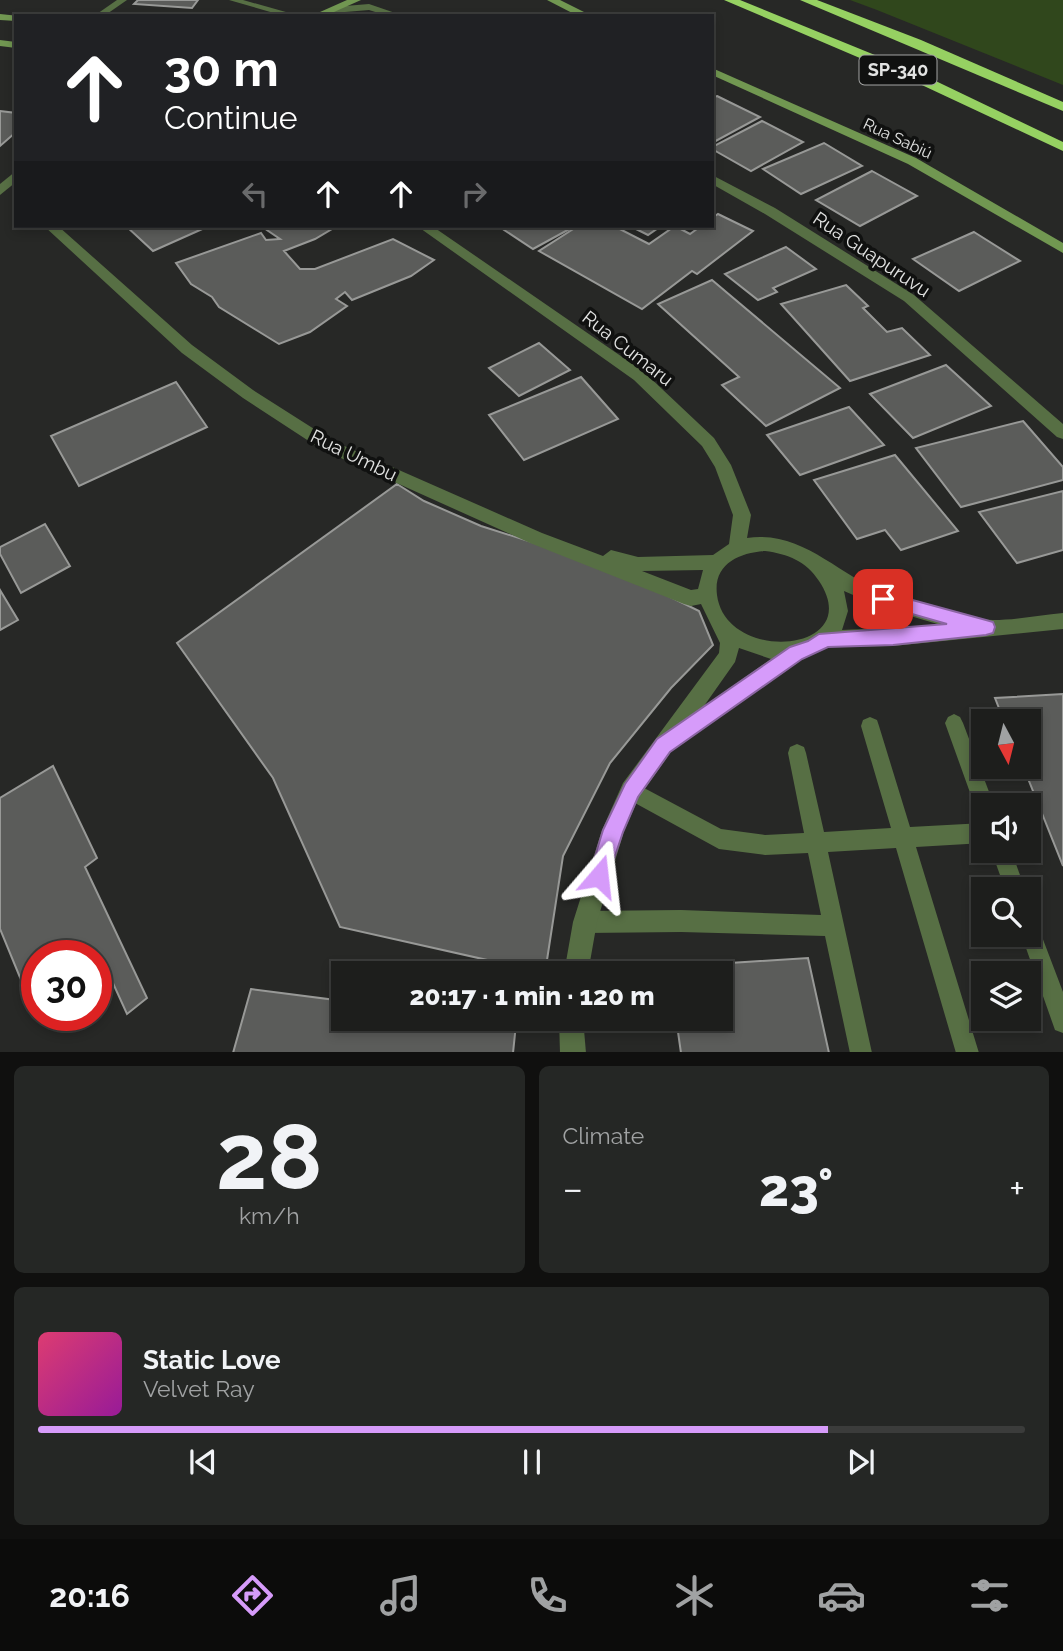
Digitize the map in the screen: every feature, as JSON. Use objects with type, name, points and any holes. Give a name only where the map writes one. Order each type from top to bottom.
[{"type":"highway","name":"SP-340","points":[[730,0],[914,76],[1063,147]]},
{"type":"highway","name":"SP-340","points":[[806,0],[930,49],[1063,107]]},
{"type":"main road","points":[[322,14],[356,0]]},
{"type":"main road","points":[[545,0],[552,12]]},
{"type":"main road","points":[[552,0],[583,14]]},
{"type":"main road","name":"Rua Sabiú","points":[[714,72],[912,160],[1063,248]]},
{"type":"street","points":[[333,10],[369,7],[392,14]]},
{"type":"street","points":[[0,191],[14,177]]},
{"type":"street","name":"Rua Guapuruvu","points":[[714,180],[771,211],[909,298],[1063,433]]},
{"type":"street","name":"Rua Umbu","points":[[53,228],[187,349],[327,445],[536,538],[691,598],[707,596]]},
{"type":"street","name":"Rua Cumaru","points":[[427,228],[639,376],[708,442],[723,464],[742,515],[737,548]]},
{"type":"street","points":[[536,538],[638,564],[717,562]]},
{"type":"street","points":[[578,961],[585,922],[613,830],[632,790],[728,656],[730,643],[712,611],[707,596],[708,577],[717,562],[737,548],[757,543],[778,544],[799,551],[859,591],[906,607],[986,627]]},
{"type":"street","points":[[721,625],[736,638],[755,648],[776,653],[812,648],[825,639],[836,625],[840,610],[834,585],[817,563]]},
{"type":"street","points":[[825,639],[893,638],[1063,621]]},
{"type":"street","points":[[663,746],[797,652]]},
{"type":"street","points":[[572,1031],[573,1052]]},
{"type":"lane","points":[[233,0],[289,14]]},
{"type":"lane","points":[[276,0],[292,14]]},
{"type":"lane","points":[[101,14],[122,2]]},
{"type":"lane","points":[[954,723],[980,793]]},
{"type":"lane","points":[[870,726],[968,1052]]},
{"type":"lane","points":[[797,753],[861,1052]]},
{"type":"lane","points":[[632,790],[719,839],[765,845],[971,835]]},
{"type":"lane","points":[[585,922],[681,921],[834,926]]},
{"type":"lane","points":[[1036,947],[1063,1022]]},
{"type":"green space","points":[[850,0],[1063,0],[1063,85],[877,10]]},
{"type":"building","points":[[138,0],[198,0],[192,8],[134,4]]},
{"type":"building","points":[[717,96],[760,117],[714,142],[714,97]]},
{"type":"building","points":[[0,111],[14,113],[14,134],[0,146]]},
{"type":"building","points":[[762,121],[803,142],[751,171],[714,150],[714,146]]},
{"type":"building","points":[[824,143],[862,166],[801,194],[763,169]]},
{"type":"building","points":[[872,171],[917,196],[860,226],[816,200]]},
{"type":"building","points":[[718,214],[753,231],[697,274],[692,271],[642,309],[539,251],[575,228],[618,228],[649,244],[672,228],[679,228],[690,234],[698,228],[714,228],[714,217]]},
{"type":"building","points":[[128,228],[205,228],[153,251]]},
{"type":"building","points":[[264,228],[334,228],[315,239],[284,251],[300,269],[315,269],[393,239],[434,260],[411,276],[352,300],[345,292],[336,299],[347,306],[310,332],[279,344],[219,307],[212,297],[191,284],[176,263],[261,233],[266,240],[280,239]]},
{"type":"building","points":[[501,228],[571,228],[533,249]]},
{"type":"building","points":[[634,228],[658,228],[648,235]]},
{"type":"building","points":[[974,232],[1020,261],[959,291],[913,259]]},
{"type":"building","points":[[786,247],[816,269],[773,288],[777,292],[758,300],[725,274]]},
{"type":"building","points":[[712,280],[840,388],[766,426],[722,385],[739,377],[658,304]]},
{"type":"building","points":[[846,285],[868,306],[863,308],[887,332],[902,328],[930,355],[850,381],[781,304]]},
{"type":"building","points":[[539,343],[570,370],[519,396],[489,368]]},
{"type":"building","points":[[946,365],[991,406],[913,438],[870,394]]},
{"type":"building","points":[[581,377],[618,419],[524,460],[489,415]]},
{"type":"building","points":[[176,382],[207,427],[79,486],[51,436]]},
{"type":"building","points":[[849,407],[884,445],[800,475],[767,435]]},
{"type":"building","points":[[1023,421],[1063,467],[1063,480],[961,507],[916,448]]},
{"type":"building","points":[[895,455],[958,531],[901,550],[885,530],[857,539],[814,480]]},
{"type":"building","points":[[397,484],[424,501],[481,526],[560,551],[638,581],[699,611],[713,645],[671,688],[610,763],[563,856],[547,961],[492,961],[340,927],[273,778],[177,643]]},
{"type":"building","points":[[1063,491],[1063,550],[1017,563],[979,512]]},
{"type":"building","points":[[45,524],[70,566],[21,593],[0,554],[0,547]]},
{"type":"building","points":[[0,590],[18,620],[0,630]]},
{"type":"building","points":[[1063,694],[1063,866],[1041,811],[1041,793],[1034,793],[1028,779],[1041,779],[1041,709],[999,709],[995,698]]},
{"type":"building","points":[[53,766],[97,858],[85,867],[147,998],[127,1014],[112,981],[112,940],[21,940],[21,980],[0,929],[0,798]]},
{"type":"building","points":[[808,958],[829,1052],[681,1052],[678,1031],[733,1031],[733,963]]},
{"type":"building","points":[[251,989],[331,999],[331,1031],[515,1031],[513,1052],[233,1052]]},
{"type":"route","points":[[599,876],[613,830],[632,790],[663,746],[797,652],[812,648],[825,639],[893,638],[986,627],[883,599]]}]
